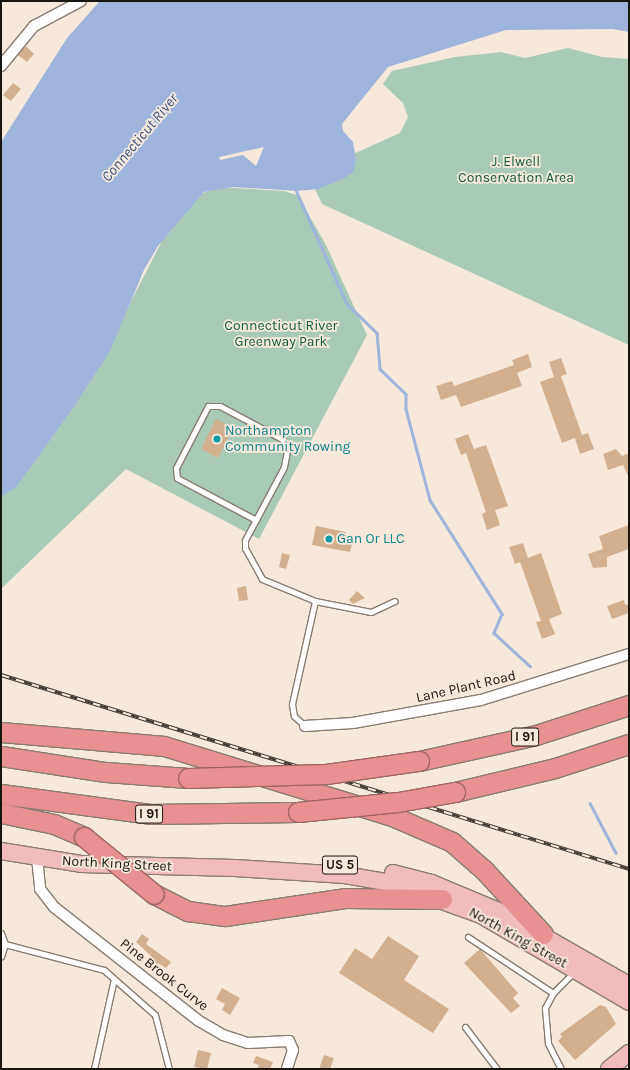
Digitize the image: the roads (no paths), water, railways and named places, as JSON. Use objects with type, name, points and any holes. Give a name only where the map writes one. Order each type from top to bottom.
[{"type":"highway","name":"I 91","points":[[1,756],[100,771],[188,778],[326,774],[419,762],[536,735],[629,705]]},
{"type":"highway","points":[[1,732],[164,746],[392,816],[432,830],[458,847],[544,934]]},
{"type":"highway","name":"I 91","points":[[1,794],[150,814],[298,812],[398,802],[455,792],[555,768],[629,744]]},
{"type":"highway","points":[[1,813],[54,824],[84,837],[154,894],[188,911],[225,916],[345,898],[442,899]]},
{"type":"main road","name":"North King Street","points":[[1,851],[37,858],[112,866],[235,868],[362,877],[442,899],[481,915],[629,1002]]},
{"type":"main road","name":"North King Street","points":[[235,868],[261,861],[303,862],[391,872],[454,891],[544,934],[629,985]]},
{"type":"main road","points":[[609,1069],[628,1057]]},
{"type":"street","points":[[1,66],[34,26],[81,1]]},
{"type":"street","name":"Lane Plant Road","points":[[306,726],[353,723],[481,700],[629,654]]},
{"type":"street","name":"Pine Brook Curve","points":[[37,858],[40,889],[54,908],[199,1021],[223,1035],[248,1043],[290,1041],[293,1050],[286,1069]]},
{"type":"lane","points":[[256,520],[177,478],[176,468],[208,406],[220,406],[282,439],[288,446],[284,467],[256,520],[245,548],[262,579],[315,601],[371,612],[395,601]]},
{"type":"lane","points":[[306,726],[294,716],[292,704],[315,601]]},
{"type":"lane","points":[[1,933],[3,943],[1,956]]},
{"type":"lane","points":[[468,937],[554,993]]},
{"type":"lane","points":[[3,943],[104,970],[156,1015],[169,1069]]},
{"type":"lane","points":[[561,1069],[551,1055],[545,1021],[545,1008],[554,993],[576,970]]},
{"type":"lane","points":[[94,1069],[114,979]]},
{"type":"lane","points":[[465,1027],[497,1069]]},
{"type":"water","name":"Connecticut River","points":[[100,1],[629,1],[629,32],[613,29],[506,30],[388,67],[342,124],[343,131],[353,142],[356,159],[354,171],[343,179],[318,189],[297,191],[233,187],[204,192],[158,246],[144,270],[110,351],[73,408],[17,486],[1,497],[1,142],[67,38]]},
{"type":"waterway","points":[[296,190],[347,304],[377,333],[380,369],[406,394],[406,409],[430,500],[502,614],[494,633],[530,666]]},
{"type":"waterway","points":[[590,803],[616,853]]},
{"type":"railway","points":[[1,675],[629,869]]},
{"type":"place","name":"Northampton Community Rowing","points":[[217,439]]},
{"type":"place","name":"Gan Or LLC","points":[[329,539]]},
{"type":"park label","name":"J. Elwell Conservation Area","points":[[516,170]]},
{"type":"park label","name":"Connecticut River Greenway Park","points":[[281,334]]}]
